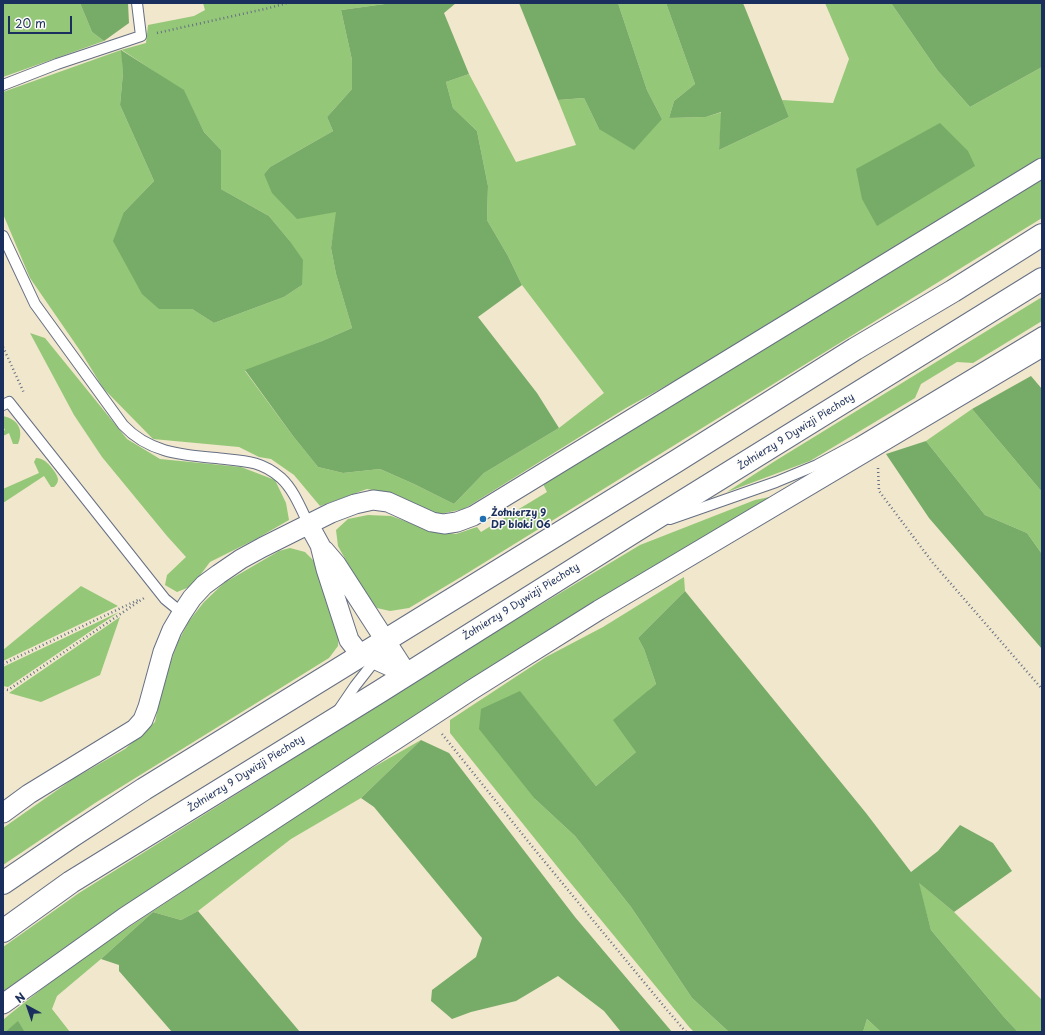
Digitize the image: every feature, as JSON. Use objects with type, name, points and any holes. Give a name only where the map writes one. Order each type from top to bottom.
[{"type":"highway","points":[[3,883],[144,789],[369,657],[386,640],[855,349],[953,291],[1042,235]]},
{"type":"highway","name":"Żołnierzy 9 Dywizji Piechoty","points":[[3,931],[71,882],[1042,279]]},
{"type":"street","points":[[3,813],[29,794],[135,729],[143,720],[148,708],[162,652],[182,613],[192,598],[204,586],[241,560],[263,547],[331,513],[355,504],[373,500],[388,502],[432,522],[444,524],[457,522],[473,516],[1042,168]]},
{"type":"street","points":[[3,1004],[125,916],[429,718],[599,610],[1042,347]]},
{"type":"street","points":[[309,525],[320,546],[349,640],[356,649],[369,657],[407,674]]},
{"type":"street","points":[[320,546],[336,564],[407,674]]},
{"type":"lane","points":[[3,85],[57,64],[141,36],[137,3]]},
{"type":"lane","points":[[3,236],[35,304],[131,434],[150,446],[164,450],[188,455],[250,462],[268,468],[282,479],[292,491],[309,525]]},
{"type":"lane","points":[[635,531],[776,482],[817,465],[858,443],[1042,332]]},
{"type":"lane","points":[[3,405],[9,402],[165,599],[182,613]]},
{"type":"lane","points":[[330,722],[355,686],[369,657]]},
{"type":"path","points":[[141,36],[262,10],[287,3]]},
{"type":"path","points":[[880,444],[878,470],[879,491],[933,563],[1042,689]]},
{"type":"path","points":[[3,664],[148,596],[8,690],[3,689]]},
{"type":"path","points":[[429,718],[535,850],[686,1032]]},
{"type":"green space","points":[[3,3],[80,3],[92,32],[104,41],[3,77]]},
{"type":"green space","points":[[80,3],[128,3],[129,23],[104,41],[92,32]]},
{"type":"green space","points":[[203,3],[392,3],[341,10],[352,60],[352,89],[327,117],[333,131],[270,167],[264,174],[337,212],[331,248],[336,274],[352,328],[245,371],[318,467],[343,473],[380,469],[454,504],[484,473],[559,428],[604,393],[522,285],[508,256],[487,220],[488,186],[477,131],[453,108],[446,82],[469,74],[516,162],[576,145],[558,100],[584,98],[599,129],[662,119],[647,90],[618,3],[666,3],[695,84],[674,101],[669,118],[706,117],[722,112],[719,150],[789,117],[782,100],[833,103],[849,59],[825,3],[891,3],[938,71],[970,107],[1042,67],[1042,159],[854,271],[738,344],[626,408],[464,509],[440,514],[422,510],[394,494],[367,489],[320,506],[294,475],[271,459],[259,457],[239,447],[153,439],[103,388],[81,352],[30,278],[3,214],[3,92],[121,50],[146,43],[148,25],[194,16],[205,10]],"holes":[[[122,50],[184,91],[204,132],[221,150],[221,189],[269,216],[289,240],[302,285],[284,297],[214,323],[192,309],[159,309],[124,212],[154,181],[120,105],[123,73]]]},
{"type":"green space","points":[[392,3],[456,3],[444,13],[469,74],[446,82],[453,108],[477,131],[488,186],[487,220],[508,256],[522,285],[478,317],[537,393],[559,428],[484,473],[454,504],[380,469],[343,473],[318,467],[293,436],[245,370],[352,328],[336,274],[331,248],[336,212],[297,219],[272,193],[264,174],[270,167],[333,131],[327,117],[352,89],[352,60],[341,10]]},
{"type":"green space","points":[[519,3],[618,3],[647,90],[662,119],[634,150],[599,129],[584,98],[558,100]]},
{"type":"green space","points":[[666,3],[743,3],[789,117],[719,150],[721,112],[706,117],[669,118],[674,101],[695,84]]},
{"type":"green space","points":[[891,3],[1042,3],[1042,67],[970,107],[938,71]]},
{"type":"green space","points":[[121,50],[184,90],[204,132],[221,150],[221,189],[269,216],[303,260],[302,285],[284,297],[214,323],[192,309],[159,309],[142,294],[113,241],[124,212],[154,181],[120,105],[123,73]]},
{"type":"green space","points":[[940,123],[968,151],[975,166],[877,226],[862,199],[856,169]]},
{"type":"green space","points":[[1042,178],[1042,218],[461,577],[409,608],[390,611],[377,608],[364,593],[338,546],[336,530],[348,519],[368,515],[391,516],[430,530],[456,534],[477,527],[481,532],[547,492],[543,484]]},
{"type":"green space","points":[[1042,297],[1042,321],[973,363],[957,362],[921,384],[915,398],[810,461],[727,492],[775,461]]},
{"type":"green space","points":[[30,333],[45,338],[127,439],[160,459],[241,467],[275,480],[286,503],[289,520],[256,539],[210,562],[192,586],[177,592],[165,585],[167,575],[186,557],[102,457],[74,415]]},
{"type":"green space","points":[[1031,376],[1042,389],[1042,492],[972,409]]},
{"type":"green space","points":[[972,409],[1042,492],[1042,554],[1027,533],[985,515],[926,441]]},
{"type":"green space","points":[[3,416],[16,422],[20,430],[20,439],[18,444],[13,444],[9,433],[3,436],[3,431],[5,430],[3,426]]},
{"type":"green space","points":[[926,441],[985,515],[1027,533],[1042,554],[1042,649],[929,518],[886,454]]},
{"type":"green space","points":[[36,458],[45,461],[53,469],[58,479],[56,485],[51,487],[44,476],[3,503],[3,489],[39,473],[34,462]]},
{"type":"green space","points":[[784,494],[3,996],[3,947],[79,893],[492,634],[640,545],[755,500]]},
{"type":"green space","points":[[290,548],[305,552],[315,562],[339,630],[338,646],[329,658],[95,803],[3,865],[3,828],[73,779],[125,749],[155,722],[163,683],[178,642],[189,621],[204,602],[224,583],[279,551]]},
{"type":"green space","points":[[684,577],[685,591],[638,638],[644,649],[656,684],[649,690],[636,752],[596,786],[520,692],[535,799],[575,836],[631,907],[692,998],[729,1032],[694,1032],[690,1028],[450,733],[450,720],[546,657],[603,627]]},
{"type":"green space","points":[[81,586],[118,606],[3,661],[3,650]]},
{"type":"green space","points":[[685,591],[866,813],[911,872],[938,851],[960,825],[993,843],[1012,871],[954,912],[919,883],[931,930],[1018,1032],[881,1032],[867,1019],[863,1032],[729,1032],[692,998],[631,907],[575,836],[535,799],[479,729],[481,709],[520,691],[596,786],[636,752],[613,720],[656,684],[644,649],[638,638]]},
{"type":"green space","points":[[119,612],[8,687],[3,686],[3,667]]},
{"type":"green space","points":[[120,617],[100,675],[41,702],[9,693]]},
{"type":"green space","points":[[421,740],[361,798],[291,839],[198,911],[181,920],[153,912],[57,996],[52,1009],[70,1032],[25,1032],[18,1022],[3,1032],[3,1020],[76,962],[279,827],[365,772]]},
{"type":"green space","points":[[421,740],[449,753],[575,917],[672,1032],[621,1032],[604,1011],[558,976],[516,1001],[471,1012],[452,1019],[431,1001],[432,990],[476,957],[482,938],[374,807],[361,798]]},
{"type":"green space","points":[[918,882],[954,912],[1042,1000],[1042,1032],[1018,1032],[931,930]]},
{"type":"green space","points":[[198,911],[300,1032],[172,1032],[119,971],[119,965],[101,959],[153,912],[181,920]]},
{"type":"green space","points":[[867,1019],[881,1032],[863,1032]]},
{"type":"green space","points":[[18,1021],[25,1032],[5,1032]]},
{"type":"place","name":"Żołnierzy 9 DP bloki 06","points":[[483,519]]}]
